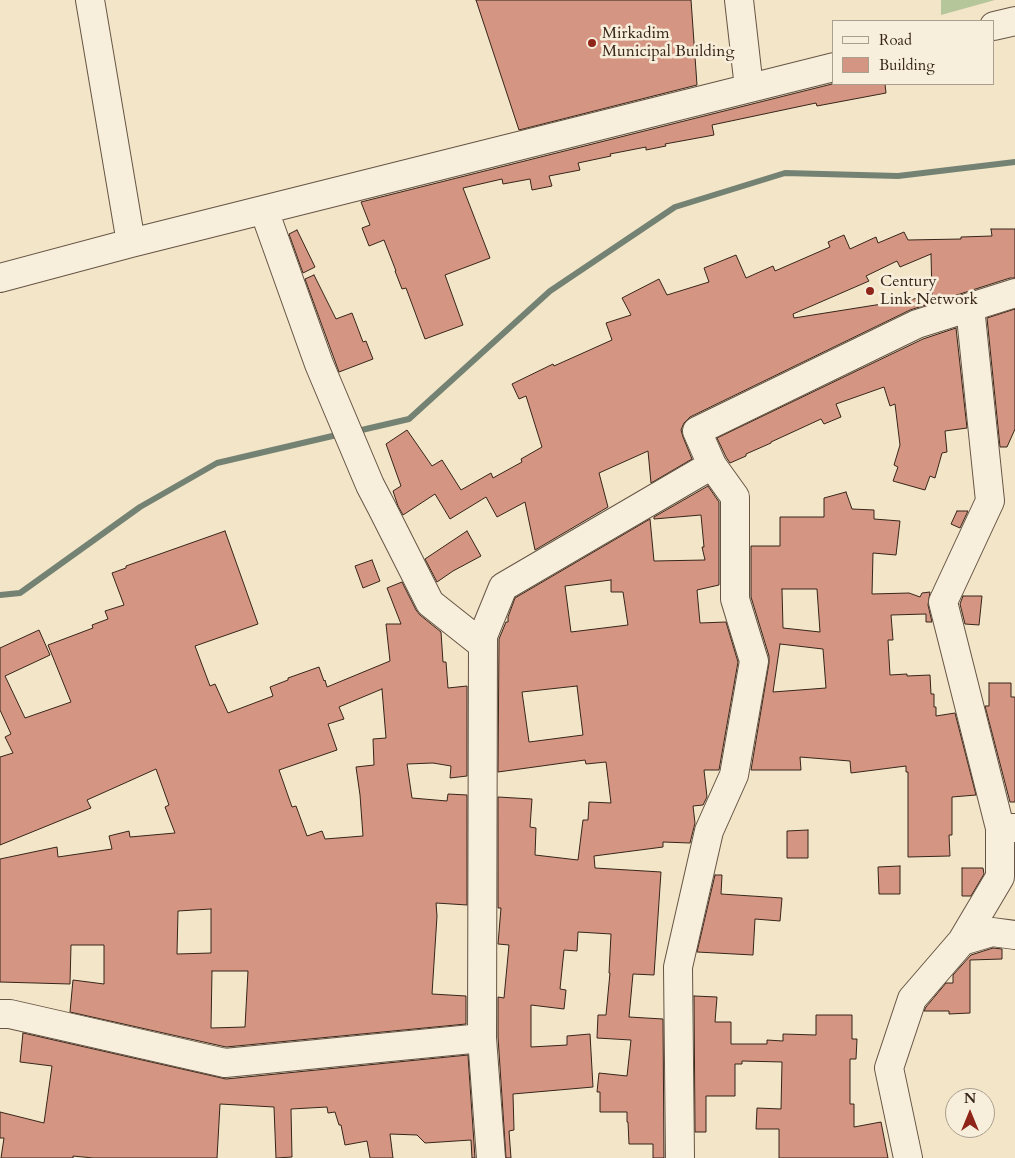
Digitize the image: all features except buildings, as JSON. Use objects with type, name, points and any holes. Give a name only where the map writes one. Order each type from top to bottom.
[{"type":"street","points":[[90,0],[131,244]]},
{"type":"street","points":[[738,0],[749,88]]},
{"type":"street","points":[[995,26],[1015,21]]},
{"type":"street","points":[[0,278],[832,67]]},
{"type":"street","points":[[264,210],[319,364],[370,485],[430,603],[483,645]]},
{"type":"street","points":[[680,1158],[678,968],[709,831],[734,775],[754,661],[735,600],[735,497],[712,465],[697,432],[917,324],[1015,293]]},
{"type":"street","points":[[908,1158],[889,1068],[912,999],[962,941],[1000,877],[1007,828],[943,602],[990,501],[970,307]]},
{"type":"street","points":[[491,1158],[482,1038],[483,636],[503,587],[712,465]]},
{"type":"street","points":[[962,941],[992,932],[1015,936]]},
{"type":"street","points":[[0,1014],[10,1014],[225,1063],[482,1038]]},
{"type":"green space","points":[[941,0],[995,0],[941,15]]},
{"type":"waterway","points":[[353,432],[409,419],[550,291],[675,207],[785,173],[898,176],[1015,162]]},
{"type":"waterway","points":[[0,595],[20,593],[140,507],[217,463],[341,434]]},
{"type":"place","name":"Mirkadim Municipal Building","points":[[592,43]]},
{"type":"place","name":"Century Link Network","points":[[870,291]]}]
